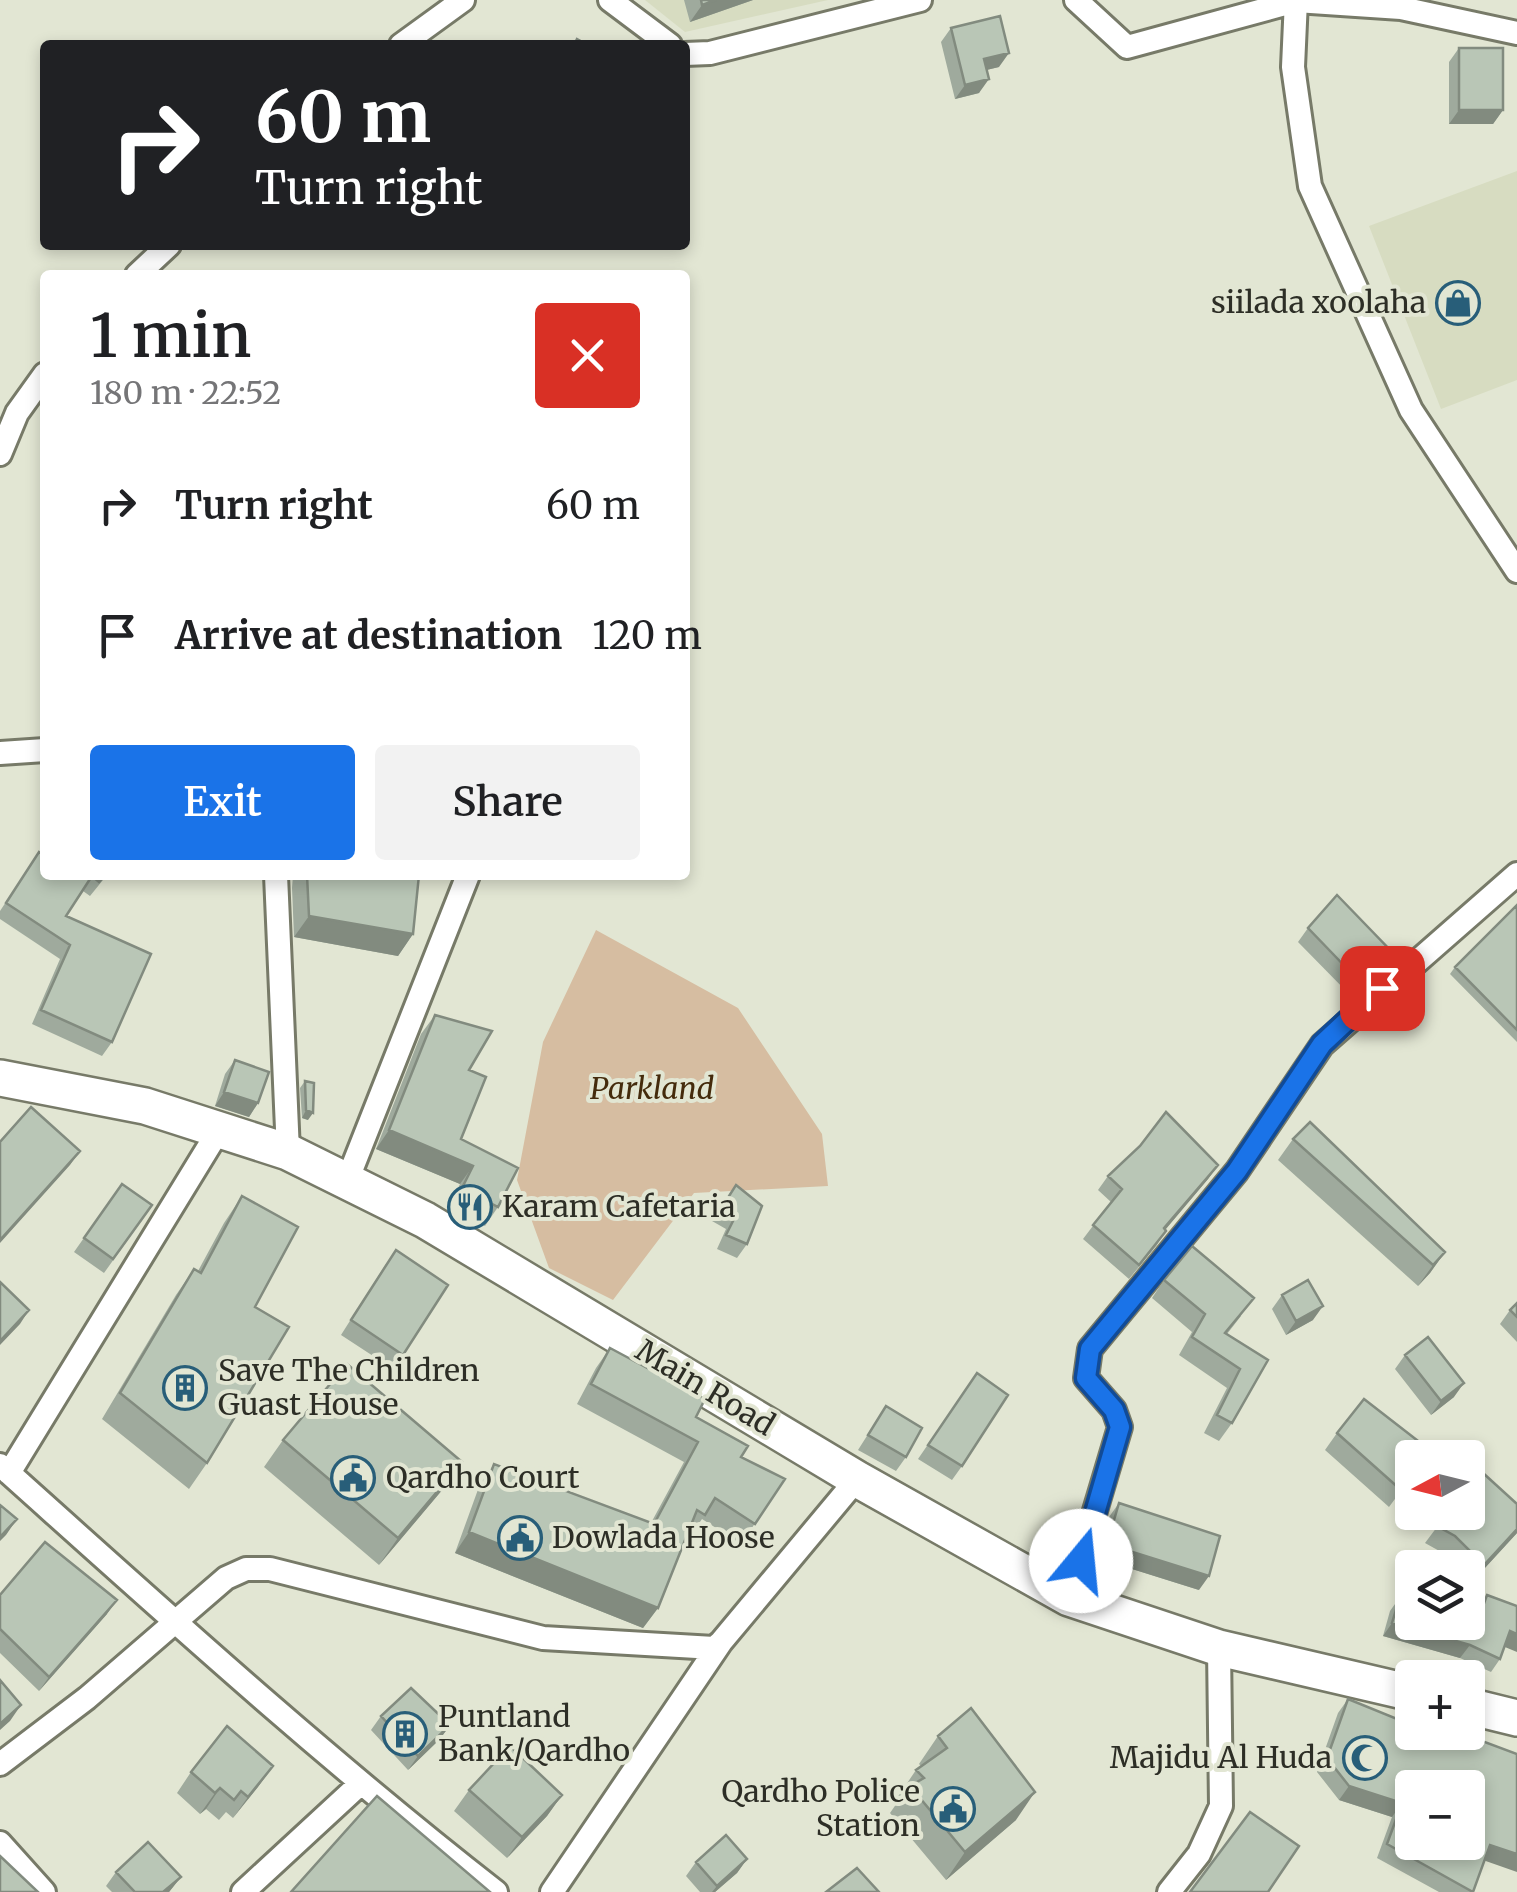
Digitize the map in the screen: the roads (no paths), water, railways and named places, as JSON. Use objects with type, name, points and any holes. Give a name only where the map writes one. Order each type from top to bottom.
[{"type":"main road","name":"Main Road","points":[[0,1078],[145,1106],[288,1152],[425,1220],[857,1479],[1069,1598],[1219,1648],[1395,1690]]},
{"type":"main road","points":[[1485,1710],[1517,1718]]},
{"type":"street","points":[[408,40],[463,0]]},
{"type":"street","points":[[610,0],[663,40]]},
{"type":"street","points":[[690,54],[710,53],[920,0]]},
{"type":"street","points":[[1076,0],[1127,47],[1296,0],[1401,8],[1517,33]]},
{"type":"street","points":[[1296,0],[1293,67],[1310,186],[1412,410],[1517,571]]},
{"type":"street","points":[[142,270],[164,250]]},
{"type":"street","points":[[0,454],[17,413],[40,381]]},
{"type":"street","points":[[0,753],[40,750]]},
{"type":"street","points":[[1069,1598],[1120,1427],[1114,1410],[1086,1378],[1090,1349],[1237,1171],[1322,1044],[1517,874]]},
{"type":"street","points":[[276,880],[288,1152]]},
{"type":"street","points":[[347,1182],[466,880]]},
{"type":"street","points":[[219,1130],[5,1469],[172,1623],[358,1785],[496,1892]]},
{"type":"street","points":[[552,1892],[721,1642],[857,1479]]},
{"type":"street","points":[[0,1764],[87,1698],[226,1578],[246,1569],[270,1569],[543,1638],[714,1648],[721,1642]]},
{"type":"street","points":[[1169,1892],[1199,1854],[1221,1806],[1219,1648]]},
{"type":"street","points":[[243,1892],[358,1785]]},
{"type":"street","points":[[0,1843],[44,1892]]},
{"type":"place","name":"siilada xoolaha","points":[[1458,303]]},
{"type":"place","name":"Karam Cafetaria","points":[[470,1207]]},
{"type":"place","name":"Save The Children Guast House","points":[[185,1388]]},
{"type":"place","name":"Qardho Court","points":[[353,1478]]},
{"type":"place","name":"Dowlada Hoose","points":[[520,1538]]},
{"type":"place","name":"Puntland Bank/Qardho","points":[[405,1734]]},
{"type":"place","name":"Majidu Al Huda","points":[[1365,1758]]},
{"type":"place","name":"Qardho Police Station","points":[[953,1809]]},
{"type":"park label","name":"Parkland","points":[[652,1089]]}]
